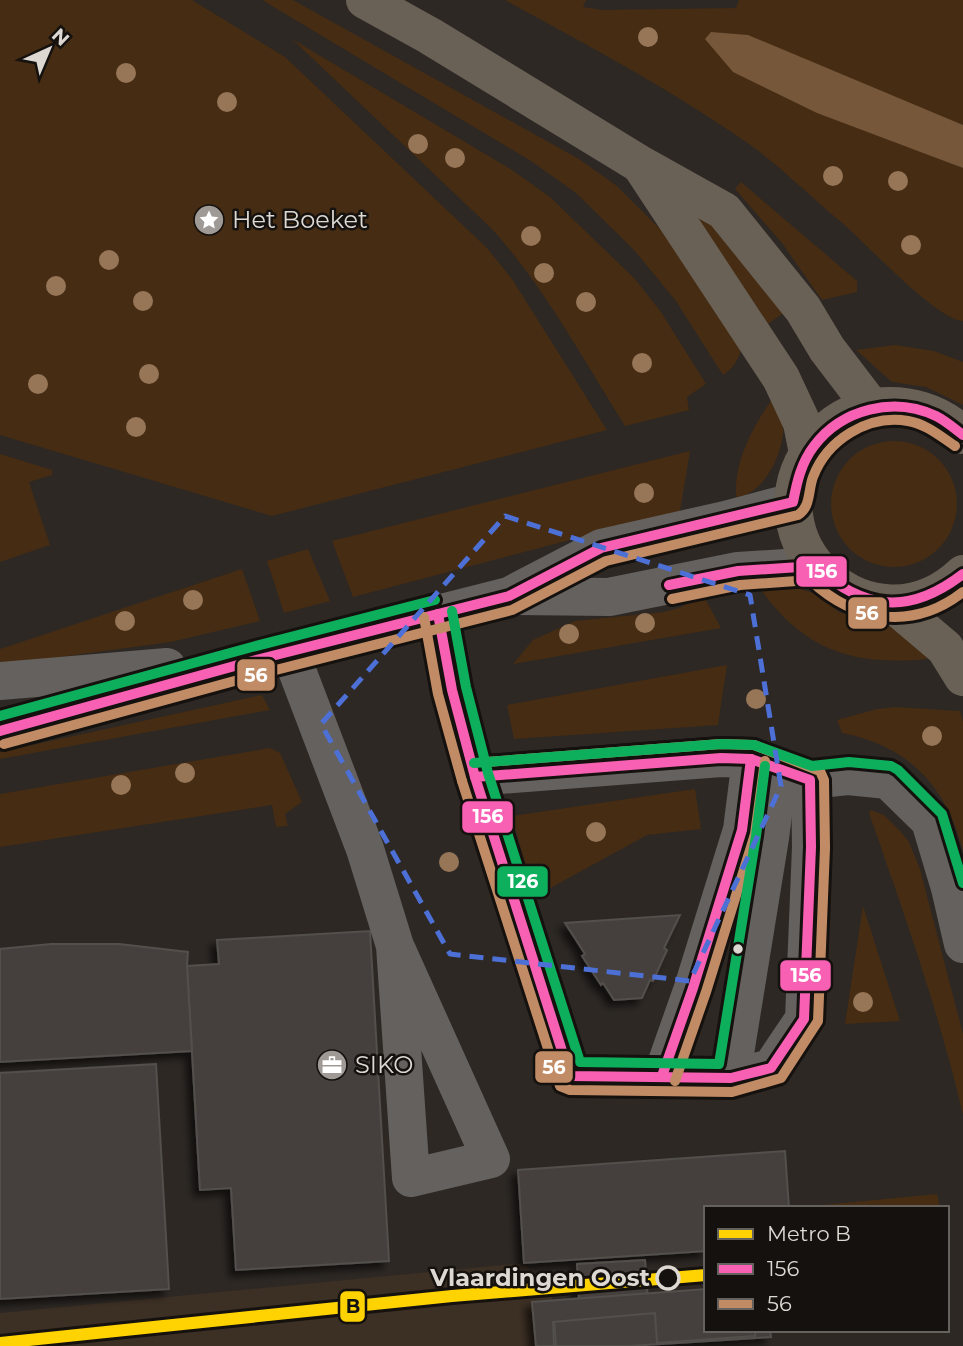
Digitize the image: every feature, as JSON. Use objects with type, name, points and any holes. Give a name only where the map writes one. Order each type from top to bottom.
[{"type":"main road","points":[[365,0],[430,36],[638,163],[724,211],[803,309],[827,349],[872,408]]},
{"type":"main road","points":[[638,163],[782,378],[802,423],[808,453]]},
{"type":"main road","points":[[963,435],[929,412],[910,407],[872,408],[853,414],[835,424],[820,437],[808,453],[797,477],[793,502],[798,536],[815,566],[825,577],[849,594],[893,604],[914,602],[936,594],[963,574]]},
{"type":"main road","points":[[893,604],[945,648],[963,677]]},
{"type":"street","points":[[0,731],[273,656],[509,596],[601,548],[793,502]]},
{"type":"street","points":[[509,596],[609,597],[738,571],[815,566]]},
{"type":"street","points":[[438,614],[452,690],[475,777],[570,1076],[731,1078],[771,1068],[804,1019],[811,848],[780,769]]},
{"type":"street","points":[[0,681],[273,656]]},
{"type":"street","points":[[273,656],[365,849],[395,946],[491,1159],[411,1178],[395,946]]},
{"type":"street","points":[[475,777],[721,758],[780,769],[888,780],[930,821],[963,944]]},
{"type":"street","points":[[662,1076],[697,976],[742,830],[780,769]]},
{"type":"street","points":[[731,1078],[780,769]]},
{"type":"highlighted area","points":[[505,516],[750,595],[781,786],[690,981],[450,954],[321,724]]},
{"type":"shaded area","points":[[0,0],[192,0],[285,57],[487,248],[512,279],[607,430],[272,516],[0,435]]},
{"type":"shaded area","points":[[262,0],[293,0],[579,159],[617,186],[680,249],[743,341],[734,365],[723,375],[676,301],[634,250],[576,193],[531,161]]},
{"type":"shaded area","points":[[505,0],[586,0],[583,7],[602,10],[736,8],[739,0],[963,0],[963,125],[879,91],[929,154],[963,168],[963,321],[951,317],[919,295],[841,222],[752,146],[662,88]]},
{"type":"shaded area","points":[[711,32],[748,35],[963,125],[963,168],[817,113],[733,72],[705,39]]},
{"type":"shaded area","points":[[292,39],[512,170],[550,197],[635,279],[661,312],[706,384],[687,397],[689,410],[625,426],[546,300],[492,229]]},
{"type":"shaded area","points":[[741,182],[857,281],[857,292],[822,300],[782,243],[735,189]]},
{"type":"shaded area","points":[[698,209],[785,312],[768,324],[697,221]]},
{"type":"shaded area","points":[[895,345],[934,351],[963,362],[963,405],[926,387],[892,382],[856,350]]},
{"type":"shaded area","points":[[773,398],[782,412],[784,424],[779,451],[767,477],[758,487],[736,497],[738,470],[746,444]]},
{"type":"shaded area","points":[[894,441],[918,446],[939,459],[952,480],[957,504],[952,528],[939,549],[918,562],[894,567],[870,562],[849,549],[836,528],[831,504],[836,480],[849,459],[870,446]]},
{"type":"shaded area","points":[[690,451],[680,511],[353,597],[332,541]]},
{"type":"shaded area","points":[[0,454],[52,470],[52,475],[29,482],[50,545],[0,562]]},
{"type":"shaded area","points":[[308,549],[330,601],[284,613],[267,561]]},
{"type":"shaded area","points":[[242,569],[260,621],[171,642],[0,665],[0,649]]},
{"type":"shaded area","points":[[785,584],[813,593],[839,612],[894,628],[929,656],[926,659],[875,660],[831,649],[793,626],[759,587]]},
{"type":"shaded area","points":[[703,595],[721,628],[513,664],[533,640],[575,621],[664,612],[679,608]]},
{"type":"shaded area","points":[[727,665],[718,725],[514,739],[507,705]]},
{"type":"shaded area","points":[[262,695],[270,710],[0,759],[0,752]]},
{"type":"shaded area","points":[[896,707],[960,711],[963,722],[963,851],[946,807],[921,772],[887,748],[842,733],[837,720],[877,709]]},
{"type":"shaded area","points":[[270,748],[280,753],[302,802],[285,814],[288,826],[276,827],[272,805],[0,847],[0,794]]},
{"type":"shaded area","points":[[695,789],[701,829],[647,835],[534,897],[512,816]]},
{"type":"shaded area","points":[[871,810],[884,815],[901,832],[909,842],[920,869],[963,1034],[963,1115],[932,1001],[869,813]]},
{"type":"shaded area","points":[[863,906],[900,1021],[845,1024]]},
{"type":"shaded area","points":[[937,1194],[940,1206],[812,1206]]},
{"type":"shaded area","points":[[524,1263],[552,1297],[554,1346],[0,1346],[0,1313]]},
{"type":"building","points":[[680,915],[664,948],[667,950],[653,981],[650,980],[642,998],[614,1000],[582,956],[585,954],[565,923]]},
{"type":"building","points":[[370,931],[389,1261],[236,1270],[231,1188],[200,1190],[187,966],[219,964],[217,940]]},
{"type":"building","points":[[51,944],[119,944],[188,952],[192,1051],[0,1062],[0,949]]},
{"type":"building","points":[[156,1064],[169,1289],[0,1299],[0,1073]]},
{"type":"building","points":[[785,1151],[789,1206],[704,1206],[704,1251],[524,1263],[518,1170]]},
{"type":"building","points":[[645,1260],[649,1313],[704,1309],[704,1332],[770,1332],[771,1337],[630,1346],[556,1346],[554,1319],[580,1318],[577,1264]]},
{"type":"building","points":[[704,1289],[704,1332],[755,1332],[755,1336],[657,1343],[655,1313],[553,1322],[554,1346],[536,1346],[532,1302]]},
{"type":"metro line","name":"B","points":[[0,1343],[452,1296],[704,1275]]},
{"type":"transit line","name":"156","points":[[0,731],[256,660],[509,596],[601,548],[793,502],[803,466],[814,446],[839,423],[870,410],[886,407],[920,410],[940,418],[963,435]]},
{"type":"transit line","name":"56","points":[[4,744],[260,674],[512,610],[606,561],[798,515],[805,508],[819,464],[839,441],[864,426],[893,420],[908,421],[927,428],[955,446]]},
{"type":"transit line","name":"156","points":[[669,585],[738,571],[815,566],[851,592],[888,602],[924,596],[963,574]]},
{"type":"transit line","name":"56","points":[[672,599],[740,585],[810,580],[827,594],[865,613],[904,616],[944,604],[963,592]]},
{"type":"transit line","name":"126","points":[[0,716],[435,600]]},
{"type":"transit line","name":"126","points":[[452,611],[466,687],[488,773],[580,1062],[719,1064],[765,766]]},
{"type":"transit line","name":"156","points":[[438,614],[452,690],[475,777]]},
{"type":"transit line","name":"56","points":[[424,617],[438,694],[462,781]]},
{"type":"transit line","name":"56","points":[[462,781],[560,1086],[570,1090],[732,1092],[781,1078],[818,1021],[825,848],[824,780],[820,771],[754,745],[721,744],[486,762]]},
{"type":"transit line","name":"126","points":[[474,763],[721,744],[754,745],[812,766],[849,762],[891,766],[942,814],[963,883]]},
{"type":"transit line","name":"156","points":[[721,758],[751,759],[810,780],[811,847],[804,1019],[771,1068],[731,1078],[570,1076],[475,777],[721,758]]},
{"type":"transit line","name":"156","points":[[662,1076],[693,988],[742,830],[751,759]]},
{"type":"transit line","name":"56","points":[[675,1081],[755,834],[765,761]]},
{"type":"place","name":"Het Boeket","points":[[209,220]]},
{"type":"place","name":"SIKO","points":[[332,1065]]},
{"type":"place","name":"Vlaardingen Oost","points":[[668,1278]]}]
